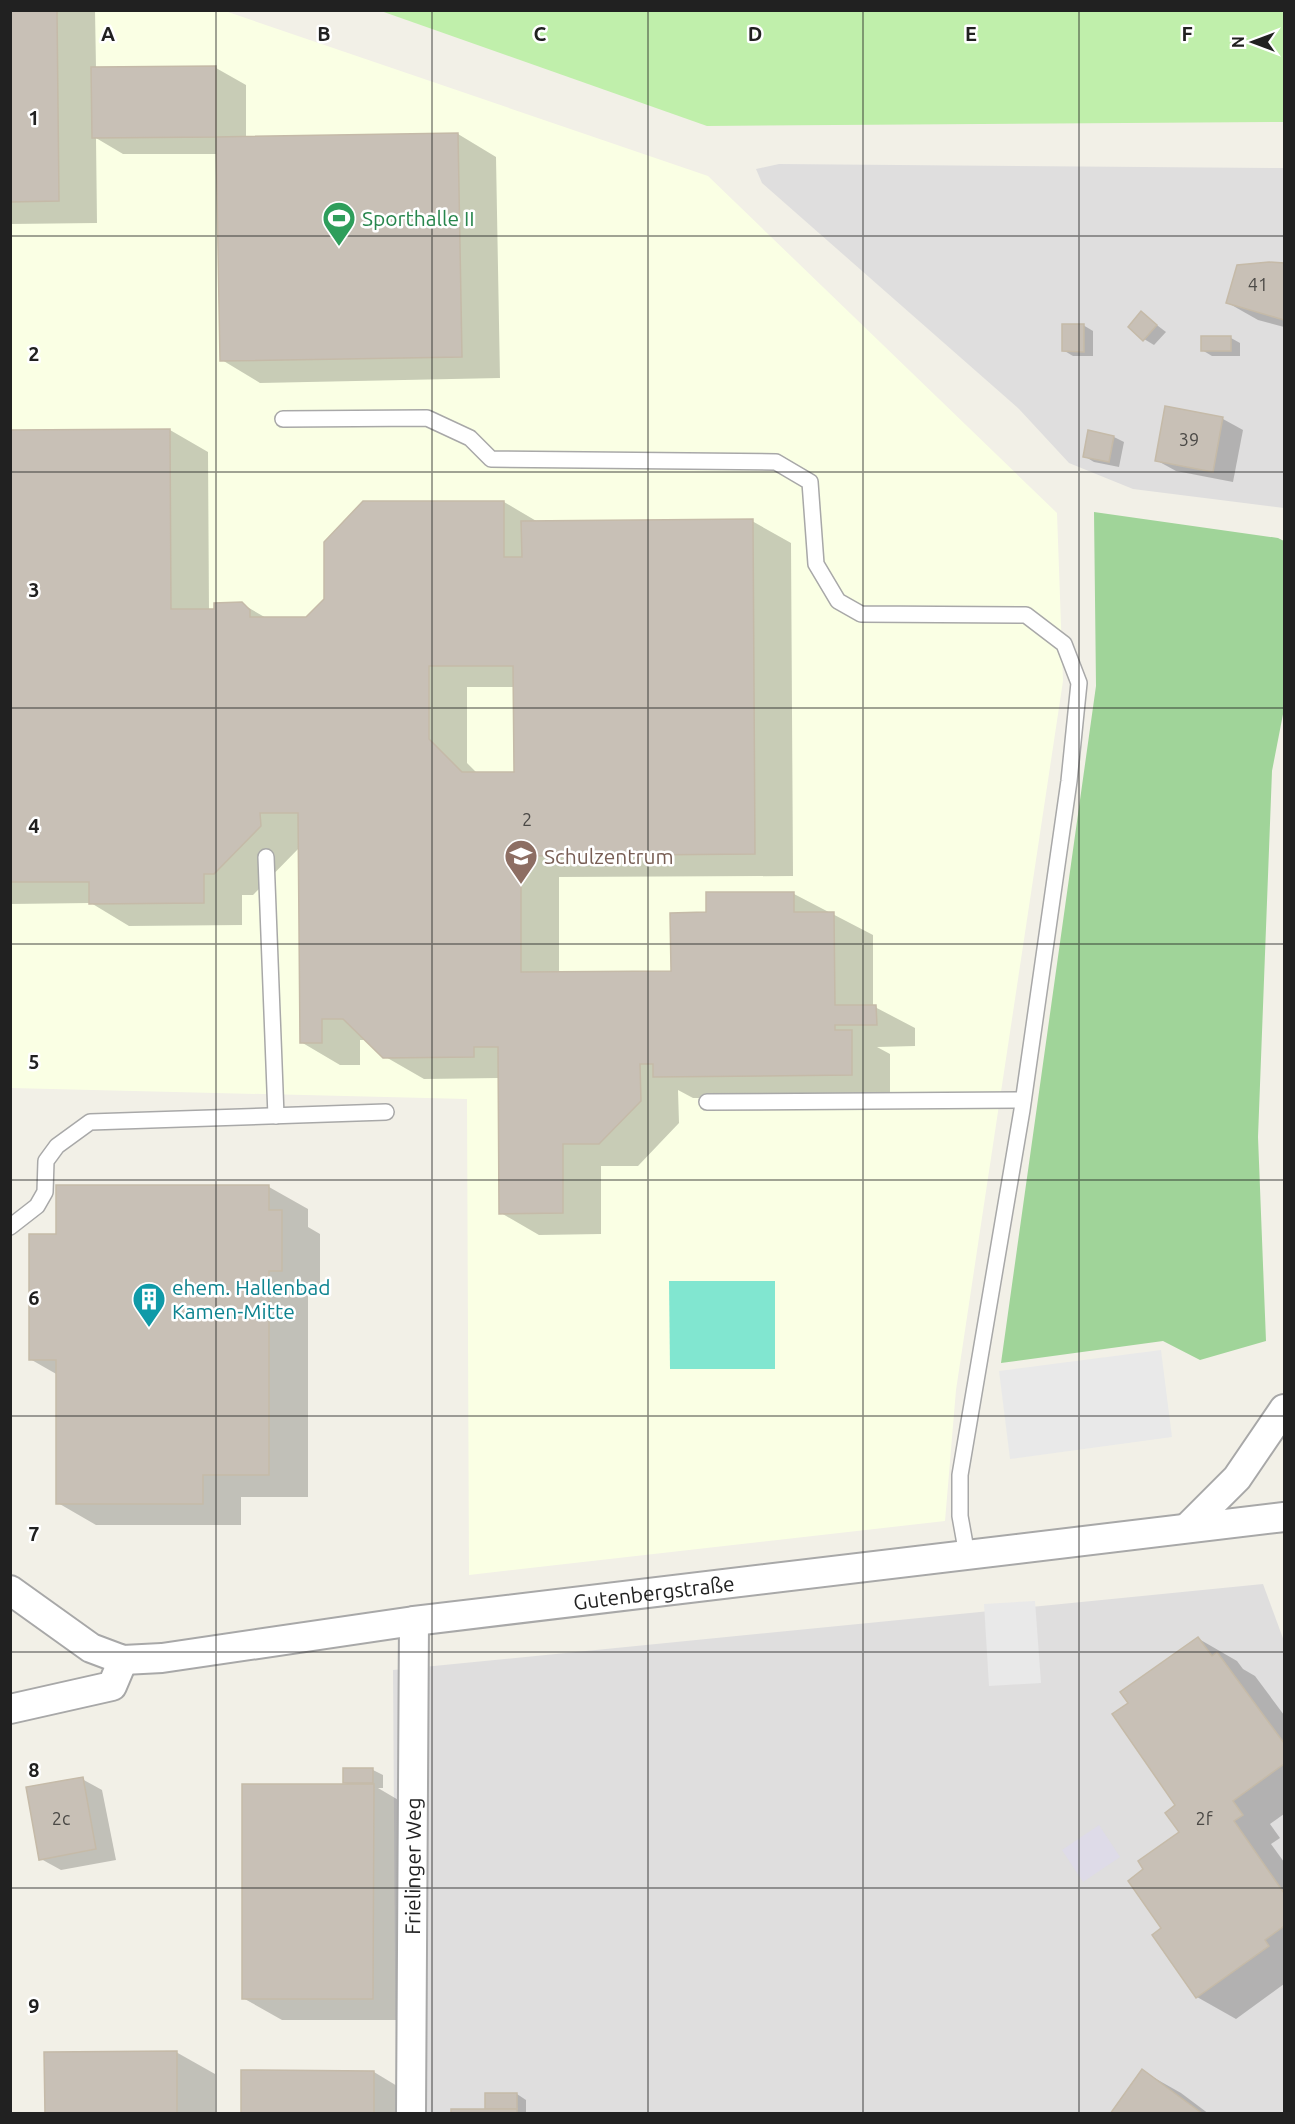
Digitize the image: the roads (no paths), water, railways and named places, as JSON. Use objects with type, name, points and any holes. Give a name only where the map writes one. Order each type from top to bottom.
[{"type":"street","points":[[1187,1528],[1237,1478],[1284,1409]]},
{"type":"street","name":"Gutenbergstraße","points":[[10,1590],[92,1648],[123,1660],[162,1659],[414,1621],[1284,1517]]},
{"type":"street","name":"Frielinger Weg","points":[[411,2114],[414,1621]]},
{"type":"street","points":[[10,1709],[112,1686],[123,1660]]},
{"type":"lane","points":[[283,419],[427,418],[470,438],[491,459],[776,462],[810,482],[816,564],[838,601],[861,614],[1026,615],[1064,644],[1079,682],[1069,781],[1023,1100],[960,1475],[960,1516],[967,1555]]},
{"type":"lane","points":[[266,857],[276,1116]]},
{"type":"lane","points":[[707,1102],[1023,1100]]},
{"type":"lane","points":[[10,1227],[37,1206],[45,1192],[46,1161],[57,1146],[90,1122],[386,1112]]},
{"type":"place","name":"Sporthalle II","points":[[339,247]]},
{"type":"place","name":"Schulzentrum","points":[[521,885]]},
{"type":"place","name":"ehem. Hallenbad Kamen-Mitte","points":[[149,1328]]}]
